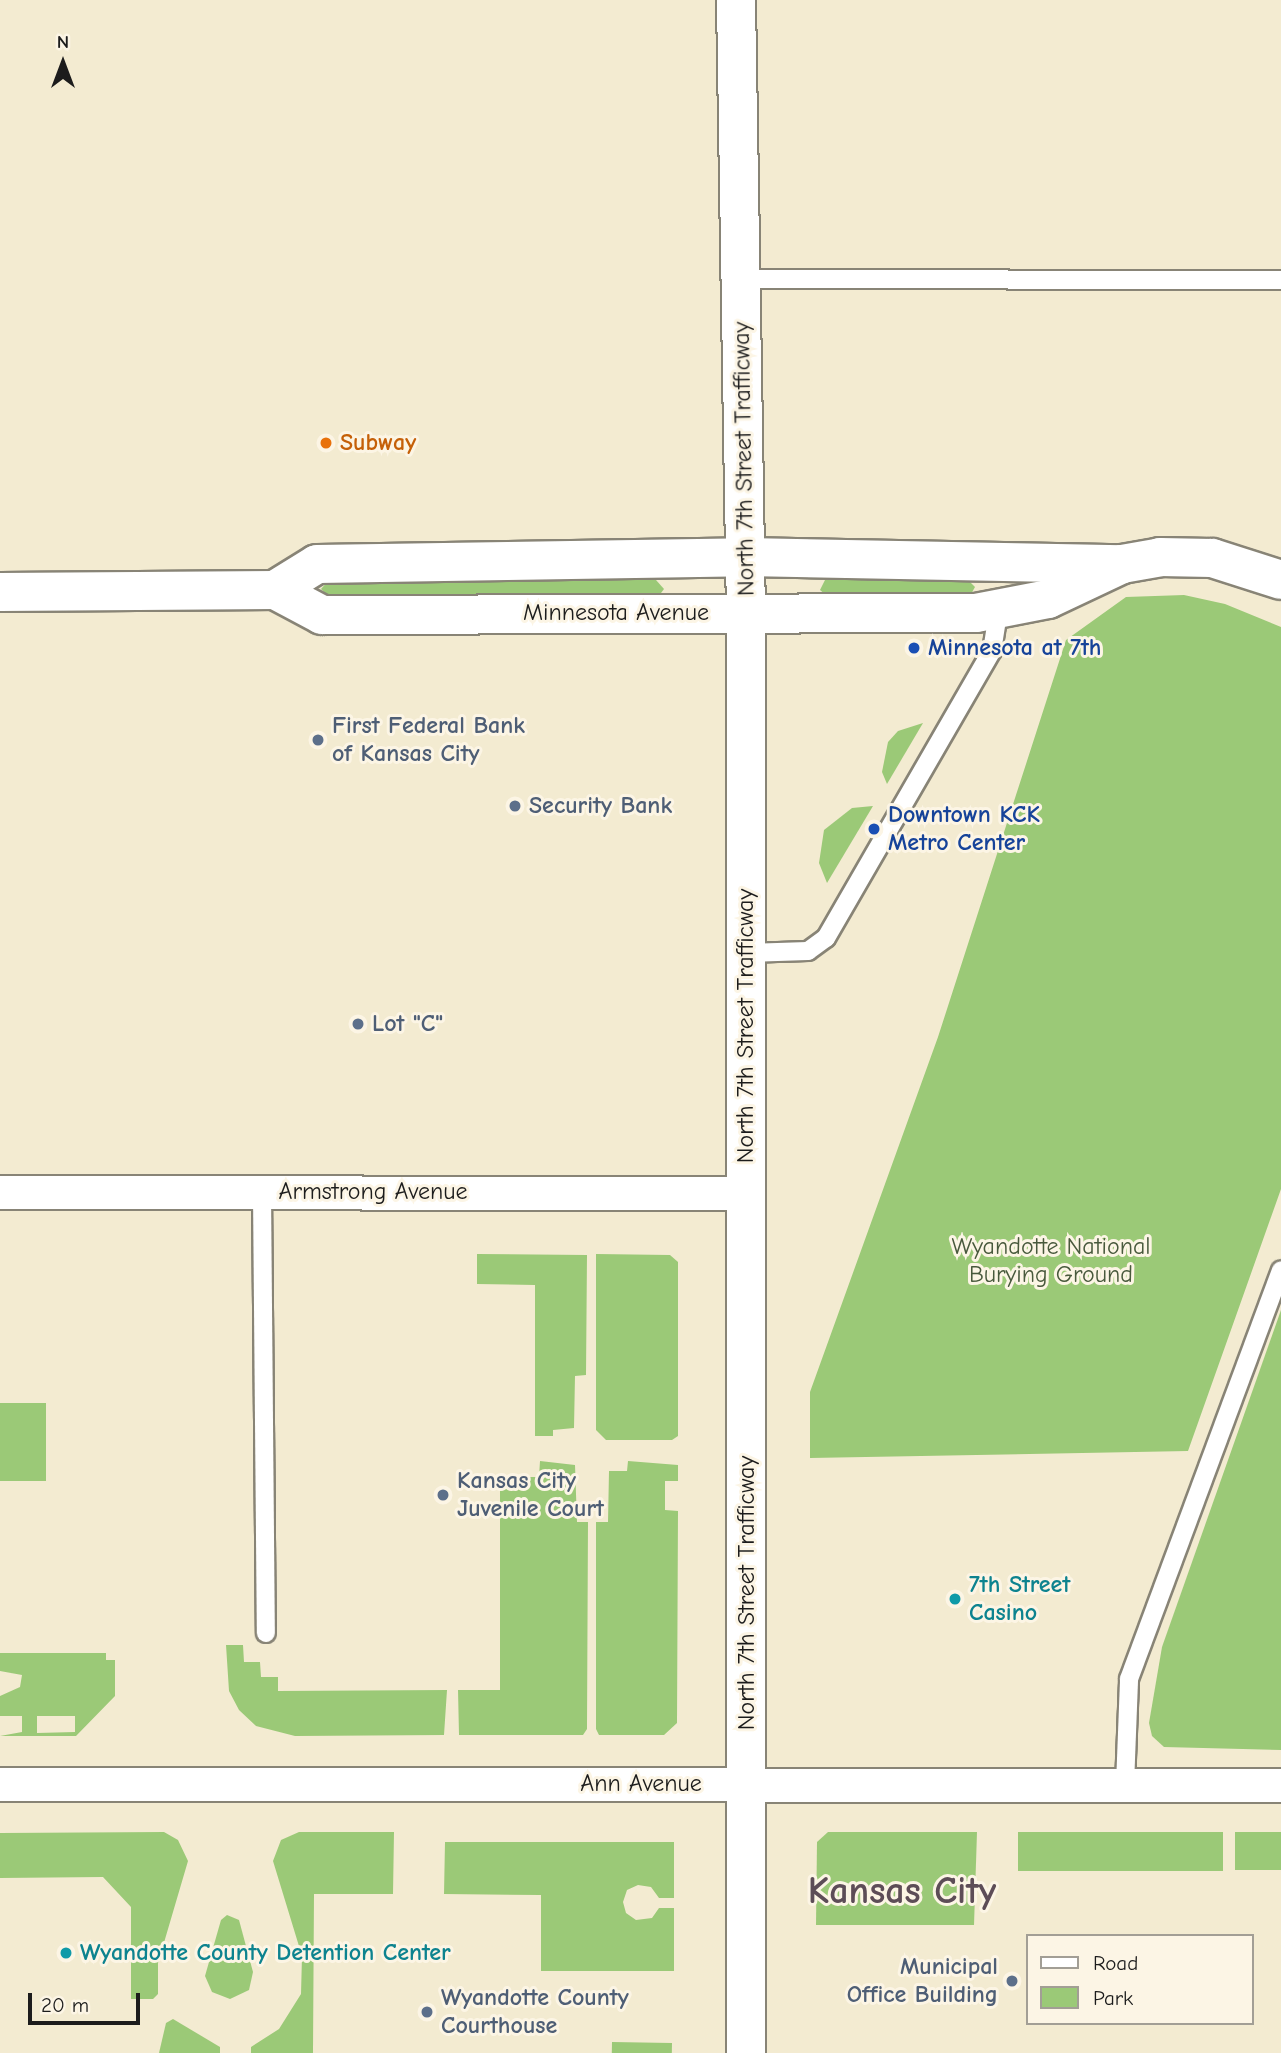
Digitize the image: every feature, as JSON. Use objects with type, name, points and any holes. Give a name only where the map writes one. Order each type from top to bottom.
[{"type":"main road","name":"North 7th Street Trafficway","points":[[736,0],[746,557],[746,2053]]},
{"type":"main road","name":"Minnesota Avenue","points":[[275,590],[317,564],[746,557],[1122,564],[1160,557],[1212,558],[1281,580]]},
{"type":"main road","name":"Minnesota Avenue","points":[[0,592],[275,590],[322,615],[998,612],[1048,599],[1122,564]]},
{"type":"street","name":"Armstrong Avenue","points":[[0,1192],[746,1193]]},
{"type":"street","name":"Ann Avenue","points":[[0,1784],[1281,1785]]},
{"type":"lane","points":[[741,279],[1281,280]]},
{"type":"lane","points":[[747,953],[808,951],[826,938],[992,651],[998,612]]},
{"type":"lane","points":[[262,1192],[266,1633]]},
{"type":"lane","points":[[1125,1785],[1129,1679],[1281,1269]]},
{"type":"green space","points":[[967,579],[975,587],[970,596],[827,596],[820,590],[825,580]]},
{"type":"green space","points":[[329,580],[656,580],[664,589],[658,597],[329,597],[321,589]]},
{"type":"green space","name":"Wyandotte National Burying Ground","points":[[1184,595],[1225,604],[1281,627],[1281,1189],[1188,1451],[810,1458],[810,1392],[938,1037],[1066,640],[1126,597]]},
{"type":"green space","points":[[923,723],[887,784],[882,772],[888,742],[898,731]]},
{"type":"green space","points":[[873,806],[827,883],[819,863],[824,830],[852,808]]},
{"type":"green space","points":[[477,1254],[587,1255],[586,1375],[575,1376],[574,1428],[553,1430],[553,1436],[535,1436],[535,1285],[477,1284]]},
{"type":"green space","points":[[596,1254],[670,1255],[678,1262],[678,1436],[672,1440],[606,1440],[596,1430]]},
{"type":"green space","points":[[1281,1310],[1281,1750],[1164,1747],[1152,1736],[1149,1723],[1162,1647]]},
{"type":"green space","points":[[0,1403],[46,1403],[46,1481],[0,1481]]},
{"type":"green space","points":[[540,1461],[575,1465],[577,1522],[588,1522],[587,1729],[583,1735],[459,1735],[458,1690],[500,1690],[500,1477],[539,1477]]},
{"type":"green space","points":[[628,1461],[678,1465],[678,1481],[665,1481],[665,1510],[678,1511],[677,1723],[664,1735],[599,1735],[596,1729],[596,1522],[608,1522],[609,1471],[627,1471]]},
{"type":"green space","points":[[226,1645],[243,1645],[244,1662],[260,1662],[261,1677],[278,1677],[278,1691],[447,1690],[444,1735],[295,1736],[256,1726],[239,1710],[229,1691]]},
{"type":"green space","points":[[0,1653],[106,1653],[106,1660],[115,1660],[115,1696],[76,1736],[0,1736],[22,1732],[22,1716],[0,1716],[0,1696],[20,1687],[22,1675],[0,1671]],"holes":[[[37,1716],[75,1716],[75,1732],[37,1733]]]},
{"type":"green space","points":[[164,1832],[178,1840],[188,1861],[158,1963],[158,1994],[153,1999],[131,1999],[131,1907],[103,1877],[0,1878],[0,1833]]},
{"type":"green space","points":[[299,1832],[394,1832],[393,1894],[314,1894],[313,2053],[251,2053],[251,2047],[279,2029],[301,1994],[302,1956],[273,1861],[281,1840]]},
{"type":"green space","points":[[828,1832],[977,1832],[974,1925],[816,1925],[817,1842]]},
{"type":"green space","points":[[1018,1832],[1223,1832],[1223,1871],[1018,1871]]},
{"type":"green space","points":[[1235,1832],[1281,1832],[1281,1870],[1235,1870]]},
{"type":"green space","points":[[445,1842],[674,1842],[674,1898],[659,1898],[651,1887],[638,1885],[627,1890],[623,1902],[626,1913],[636,1920],[652,1918],[659,1908],[674,1908],[674,1971],[541,1971],[541,1895],[444,1894]]},
{"type":"green space","points":[[227,1915],[239,1920],[253,1972],[249,1990],[230,1999],[212,1992],[205,1976],[221,1920]]},
{"type":"green space","points":[[173,2019],[220,2047],[220,2053],[159,2053],[166,2023]]},
{"type":"green space","points":[[612,2042],[672,2043],[672,2053],[612,2053]]},
{"type":"place","name":"Subway","points":[[326,443]]},
{"type":"place","name":"Minnesota at 7th","points":[[914,648]]},
{"type":"place","name":"First Federal Bank of Kansas City","points":[[318,740]]},
{"type":"place","name":"Security Bank","points":[[515,806]]},
{"type":"place","name":"Downtown KCK Metro Center","points":[[874,829]]},
{"type":"place","name":"Lot \"C\"","points":[[358,1024]]},
{"type":"place","name":"Kansas City Juvenile Court","points":[[443,1495]]},
{"type":"place","name":"7th Street Casino","points":[[955,1599]]},
{"type":"place","name":"Wyandotte County Detention Center","points":[[66,1953]]},
{"type":"place","name":"Municipal Office Building","points":[[1012,1981]]},
{"type":"place","name":"Wyandotte County Courthouse","points":[[427,2012]]},
{"type":"district","name":"Kansas City","points":[[902,1892]]}]
